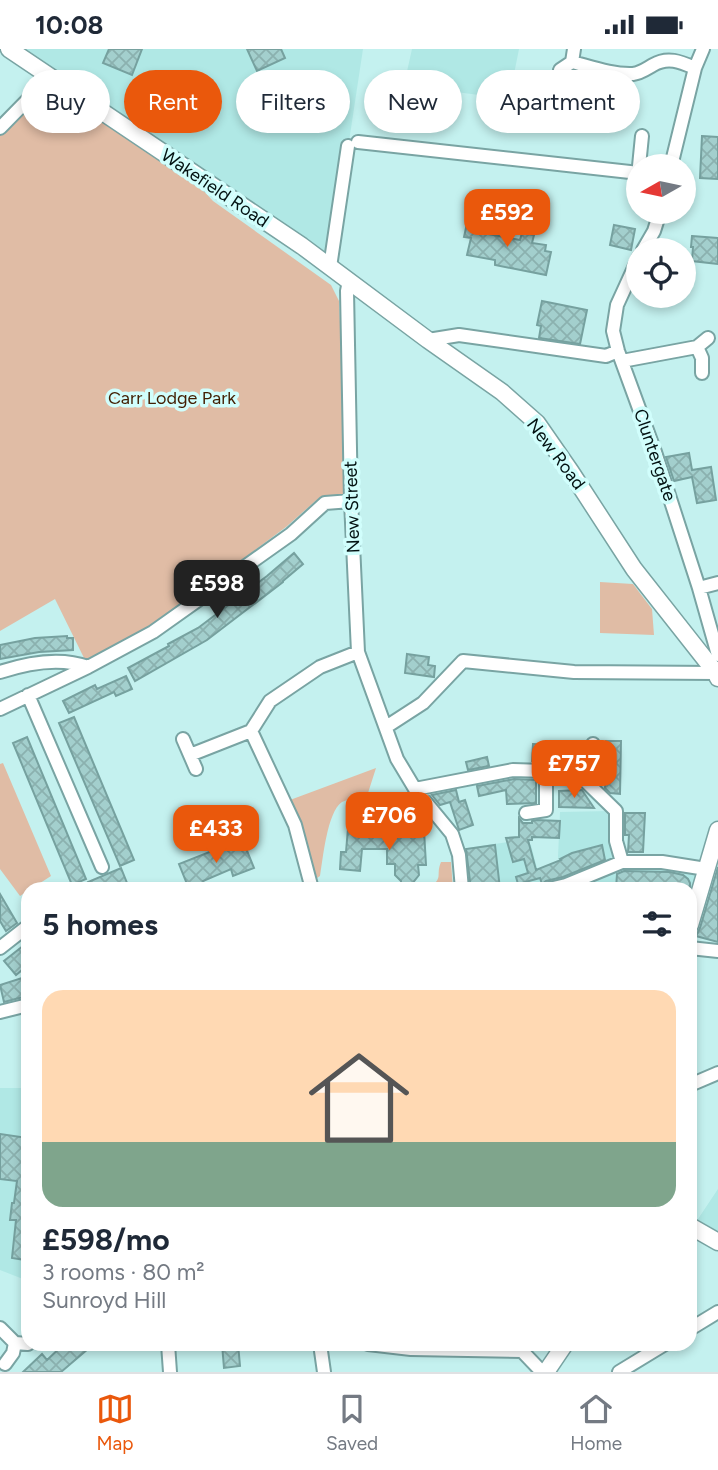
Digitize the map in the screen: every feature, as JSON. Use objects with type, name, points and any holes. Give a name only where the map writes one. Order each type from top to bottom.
[{"type":"main road","name":"Wakefield Road","points":[[9,49],[42,70]]},
{"type":"main road","name":"Wakefield Road","points":[[110,116],[349,281]]},
{"type":"main road","name":"New Road","points":[[349,281],[502,392],[537,423],[634,569],[718,666]]},
{"type":"main road","points":[[697,900],[718,830]]},
{"type":"main road","points":[[697,1230],[718,1242]]},
{"type":"main road","points":[[544,1372],[560,1351]]},
{"type":"street","points":[[674,154],[695,68],[703,49]]},
{"type":"street","points":[[560,70],[573,56],[618,73],[635,74],[665,60],[677,60],[695,68]]},
{"type":"street","points":[[0,128],[21,107]]},
{"type":"street","points":[[640,154],[642,136]]},
{"type":"street","points":[[330,267],[353,144],[626,170]]},
{"type":"street","name":"New Street","points":[[349,281],[351,501],[358,652],[397,759],[415,789],[453,834],[459,855],[461,882]]},
{"type":"street","name":"Cluntergate","points":[[626,285],[617,305],[613,331],[699,588],[718,666]]},
{"type":"street","points":[[428,340],[458,335],[620,356],[697,347],[708,338]]},
{"type":"street","points":[[697,347],[702,358],[702,373]]},
{"type":"street","points":[[0,709],[153,632],[290,534],[325,503],[351,501]]},
{"type":"street","points":[[699,588],[718,583]]},
{"type":"street","points":[[190,755],[251,731],[270,701],[320,667],[358,652]]},
{"type":"street","points":[[386,727],[423,703],[463,661],[574,672],[718,666]]},
{"type":"street","points":[[0,672],[43,663],[74,662],[88,667]]},
{"type":"street","points":[[29,695],[102,867]]},
{"type":"street","points":[[251,731],[295,825],[310,882]]},
{"type":"street","points":[[183,739],[196,769]]},
{"type":"street","points":[[582,777],[593,767],[593,744]]},
{"type":"street","points":[[415,789],[513,770],[576,772],[616,811],[615,841],[622,862]]},
{"type":"street","points":[[526,813],[546,810],[546,771]]},
{"type":"street","points":[[573,882],[622,862],[662,862],[706,869]]},
{"type":"street","points":[[0,948],[21,932]]},
{"type":"street","points":[[697,949],[718,951]]},
{"type":"street","points":[[0,1013],[21,1007]]},
{"type":"street","points":[[697,1081],[718,1073]]},
{"type":"street","points":[[697,1325],[718,1312]]},
{"type":"street","points":[[0,1328],[21,1343],[5,1364]]},
{"type":"street","points":[[168,1351],[170,1372]]},
{"type":"street","points":[[321,1351],[324,1372]]},
{"type":"street","points":[[524,1351],[544,1372]]},
{"type":"street","points":[[619,1372],[654,1351]]},
{"type":"shaded area","points":[[15,49],[363,49],[330,267],[136,133],[222,133],[222,70],[124,70],[124,124],[110,115],[110,70],[45,70]]},
{"type":"shaded area","points":[[412,49],[519,49],[515,70],[476,70],[476,95],[462,93],[462,70],[407,70]]},
{"type":"shaded area","points":[[611,811],[619,861],[698,870],[695,882],[557,882],[566,879],[558,857],[560,812]]},
{"type":"shaded area","points":[[515,841],[531,845],[541,882],[464,882],[460,849]]},
{"type":"shaded area","points":[[0,1088],[21,1088],[21,1278],[0,1270]]},
{"type":"shaded area","points":[[718,1189],[718,1242],[697,1231],[697,1220]]},
{"type":"green space","name":"Carr Lodge Park","points":[[21,107],[21,133],[110,133],[110,116],[124,126],[124,133],[134,133],[178,163],[213,201],[331,285],[339,301],[348,494],[320,497],[286,527],[151,627],[85,660],[55,599],[0,631],[0,128]]},
{"type":"green space","points":[[600,582],[633,584],[652,609],[654,635],[600,633]]},
{"type":"green space","points":[[3,763],[51,876],[42,882],[21,882],[20,896],[0,869],[0,764]]},
{"type":"green space","points":[[376,768],[368,793],[342,802],[337,807],[329,825],[320,876],[317,878],[301,825],[290,800]]},
{"type":"green space","points":[[441,862],[451,862],[452,882],[436,882]]},
{"type":"building","points":[[109,49],[142,49],[134,70],[124,72],[103,63]]},
{"type":"building","points":[[247,49],[281,49],[285,58],[257,70]]},
{"type":"building","points":[[702,136],[718,137],[718,179],[700,178]]},
{"type":"building","points":[[468,219],[490,223],[488,234],[520,240],[522,233],[534,235],[532,243],[546,245],[545,251],[551,252],[546,275],[495,265],[495,260],[467,255],[471,238],[464,237]]},
{"type":"building","points":[[614,225],[635,229],[633,238],[626,238],[626,249],[610,245]]},
{"type":"building","points":[[692,236],[718,238],[718,264],[696,261],[696,238]]},
{"type":"building","points":[[542,301],[587,310],[580,344],[539,338],[541,326],[537,325]]},
{"type":"building","points":[[689,453],[692,470],[711,467],[716,500],[697,503],[692,477],[674,481],[666,457]]},
{"type":"building","points":[[294,553],[303,564],[283,582],[207,640],[135,681],[128,668],[198,628]]},
{"type":"building","points":[[35,638],[73,638],[73,650],[39,652],[0,659],[0,645]]},
{"type":"building","points":[[407,654],[429,657],[428,665],[435,666],[434,677],[405,673]]},
{"type":"building","points":[[126,676],[132,689],[116,696],[114,692],[69,713],[63,701],[95,685],[97,689]]},
{"type":"building","points":[[74,717],[134,860],[120,866],[59,723]]},
{"type":"building","points":[[27,737],[86,879],[71,882],[13,743]]},
{"type":"building","points":[[606,741],[621,741],[620,794],[610,793],[605,788],[606,767],[602,767],[602,755],[606,755]]},
{"type":"building","points":[[533,744],[584,746],[584,760],[579,760],[579,763],[532,761]]},
{"type":"building","points":[[487,757],[489,766],[468,770],[466,762]]},
{"type":"building","points":[[514,779],[536,780],[536,803],[507,804],[506,790],[479,796],[477,786]]},
{"type":"building","points":[[456,790],[459,802],[465,800],[473,825],[459,830],[450,802],[440,805],[432,795]]},
{"type":"building","points":[[582,790],[594,808],[559,807],[559,791]]},
{"type":"building","points":[[625,813],[645,813],[643,852],[628,852],[629,835],[625,835]]},
{"type":"building","points":[[519,818],[523,823],[537,820],[560,821],[559,838],[532,837],[532,840],[528,840],[536,870],[572,853],[602,845],[605,860],[545,882],[541,882],[540,878],[517,882],[516,877],[528,873],[524,859],[513,862],[506,838],[519,837]]},
{"type":"building","points":[[398,825],[408,825],[416,831],[424,830],[426,865],[418,865],[419,875],[414,882],[401,882],[395,875],[395,864],[387,864],[387,849],[362,849],[360,871],[340,869],[341,852],[346,852],[348,828],[369,830],[369,837],[388,837]]},
{"type":"building","points":[[243,841],[254,868],[233,876],[231,869],[203,882],[186,882],[179,864],[217,849],[218,852]]},
{"type":"building","points":[[495,845],[499,882],[470,882],[466,849]]},
{"type":"building","points":[[718,867],[718,942],[697,936]]},
{"type":"building","points":[[121,868],[127,882],[88,882]]},
{"type":"building","points":[[624,871],[670,872],[683,875],[690,882],[616,882],[617,874]]},
{"type":"building","points":[[0,894],[17,923],[6,931],[0,921]]},
{"type":"building","points":[[21,948],[21,971],[16,975],[4,961]]},
{"type":"building","points":[[21,978],[21,998],[4,1002],[0,985]]},
{"type":"building","points":[[0,1134],[21,1137],[21,1259],[12,1258],[16,1220],[10,1220],[17,1181],[0,1179]]},
{"type":"building","points":[[57,1351],[86,1351],[61,1372],[23,1372],[42,1354],[47,1360]]},
{"type":"building","points":[[223,1351],[239,1351],[240,1366],[224,1368]]}]
